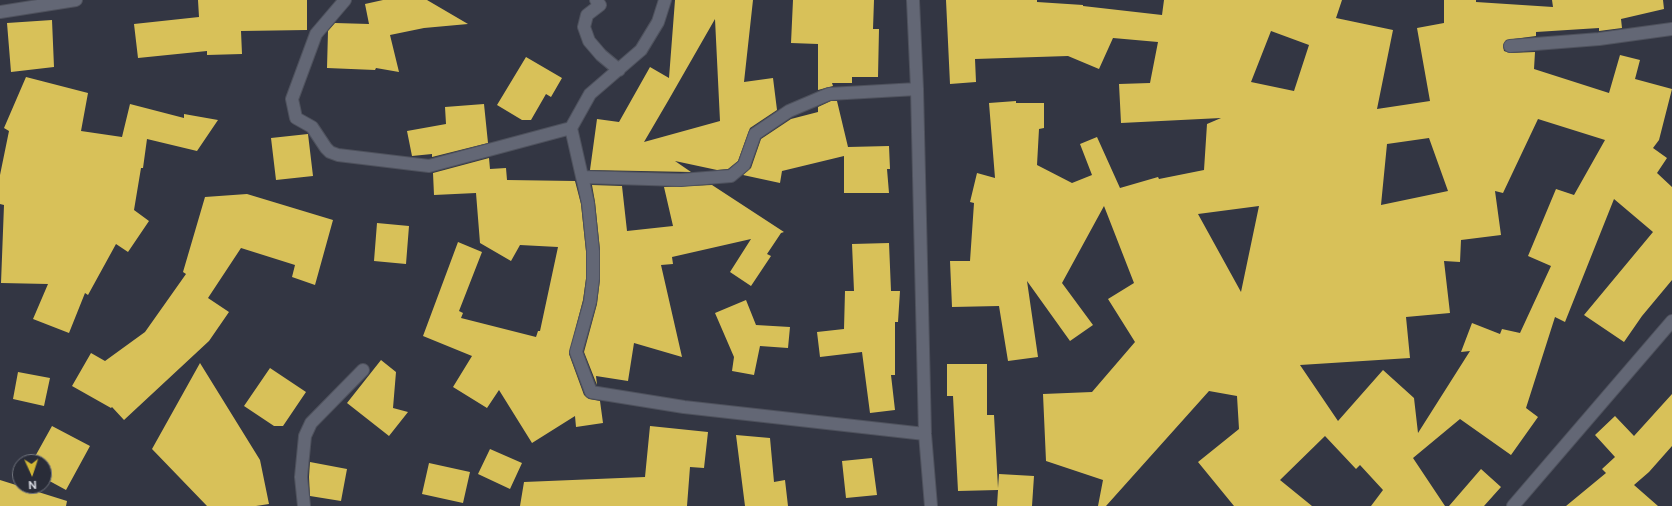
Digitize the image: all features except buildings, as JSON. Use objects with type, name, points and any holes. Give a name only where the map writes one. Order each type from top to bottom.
[{"type":"street","points":[[0,12],[76,0]]},
{"type":"street","points":[[345,0],[316,34],[292,99],[296,118],[312,127],[330,152],[338,155],[429,166],[571,128]]},
{"type":"street","points":[[596,0],[600,5],[588,15],[584,27],[589,42],[601,55],[619,70]]},
{"type":"street","points":[[665,0],[658,22],[641,50],[590,94],[571,128],[588,203],[593,251],[593,279],[590,302],[576,352],[591,392],[684,407],[925,434]]},
{"type":"street","points":[[913,0],[917,89],[925,434],[931,506]]},
{"type":"street","points":[[1510,46],[1598,39],[1672,29]]},
{"type":"street","points":[[582,177],[681,180],[731,176],[744,165],[755,134],[789,111],[829,94],[917,89]]},
{"type":"street","points":[[1513,506],[1672,321]]},
{"type":"street","points":[[304,506],[301,477],[305,436],[311,423],[363,370]]}]
